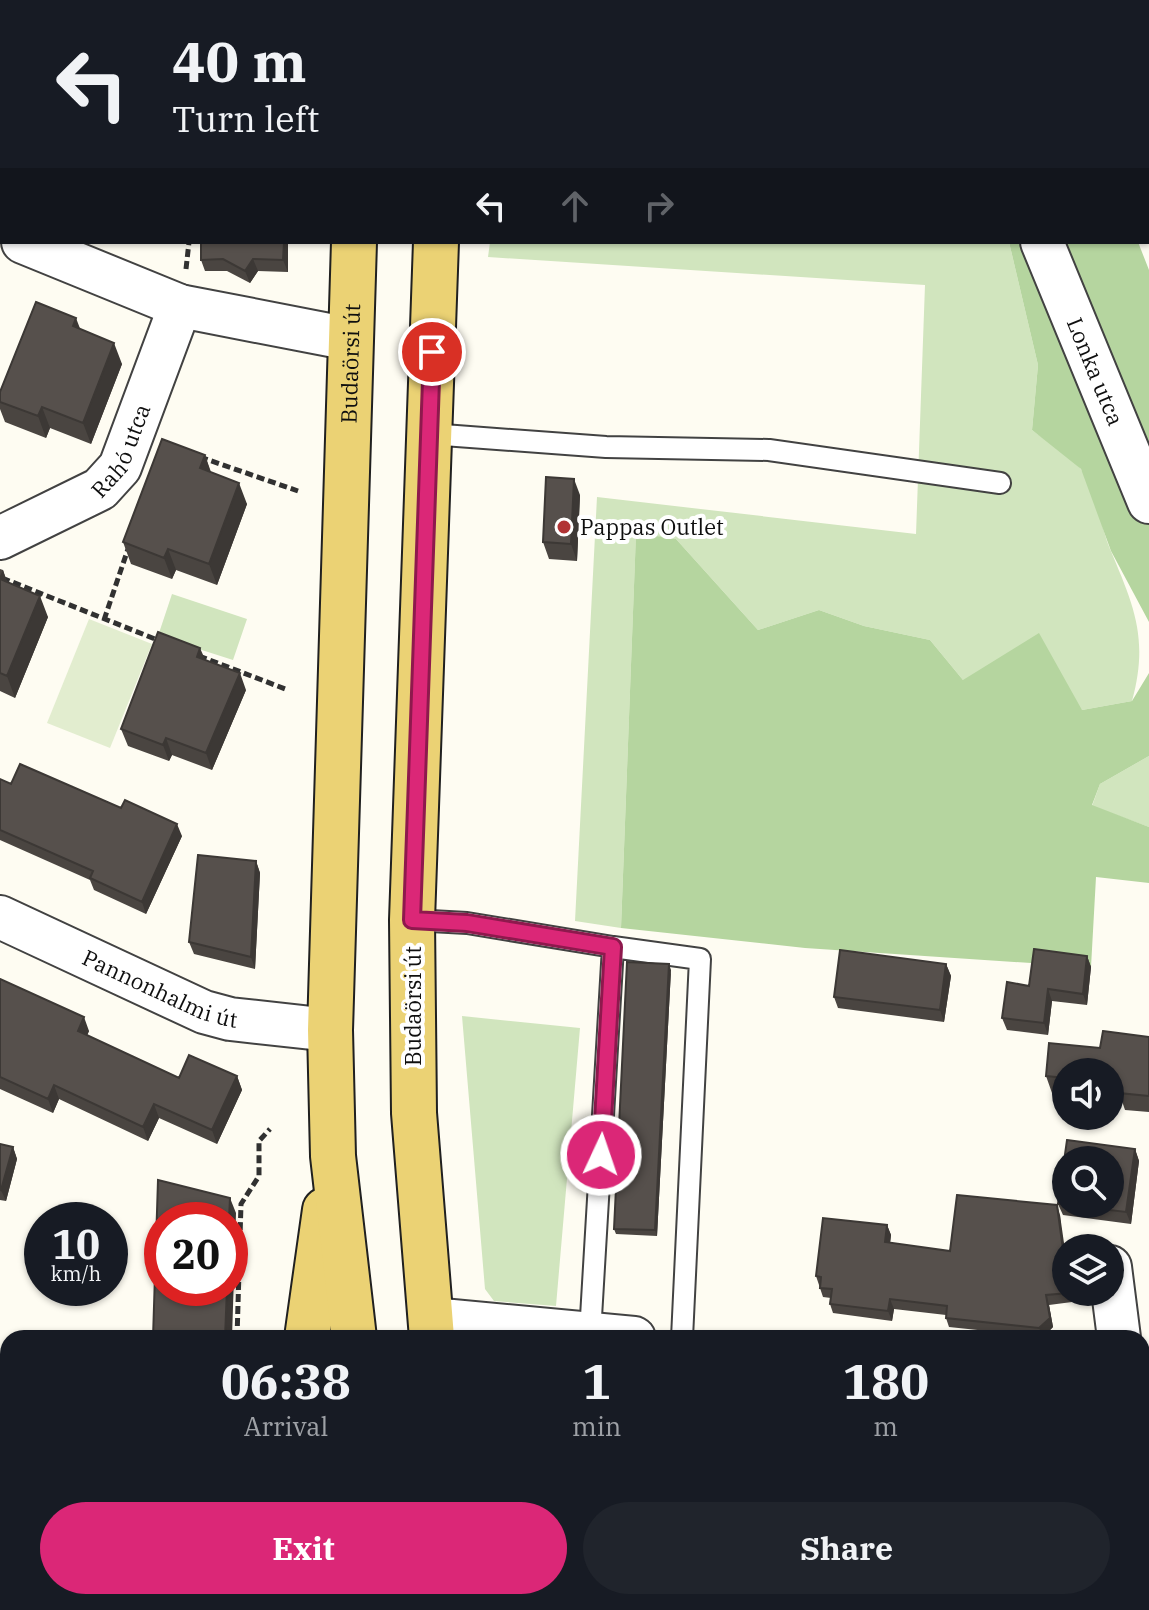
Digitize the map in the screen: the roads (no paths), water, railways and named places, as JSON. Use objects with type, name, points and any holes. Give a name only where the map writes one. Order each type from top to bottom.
[{"type":"main road","name":"Budaörsi út","points":[[353,1330],[333,1156],[330,1030],[354,244]]},
{"type":"main road","name":"Budaörsi út","points":[[431,1328],[414,1113],[412,920],[436,244]]},
{"type":"main road","name":"Budaörsi út","points":[[308,1330],[333,1156]]},
{"type":"street","points":[[30,244],[184,287],[350,339]]},
{"type":"street","name":"Lonka utca","points":[[1043,244],[1149,502]]},
{"type":"street","name":"Rahó utca","points":[[0,538],[100,489],[120,467],[184,287]]},
{"type":"street","name":"Pannonhalmi út","points":[[0,917],[204,1012],[230,1019],[330,1030]]},
{"type":"street","points":[[1115,1306],[1118,1330]]},
{"type":"street","points":[[431,1328],[484,1330]]},
{"type":"lane","points":[[430,434],[606,447],[769,450],[1000,483]]},
{"type":"lane","points":[[412,920],[467,923],[700,959],[682,1330]]},
{"type":"lane","points":[[590,1330],[613,947]]},
{"type":"place","name":"Pappas Outlet","points":[[564,527]]}]
